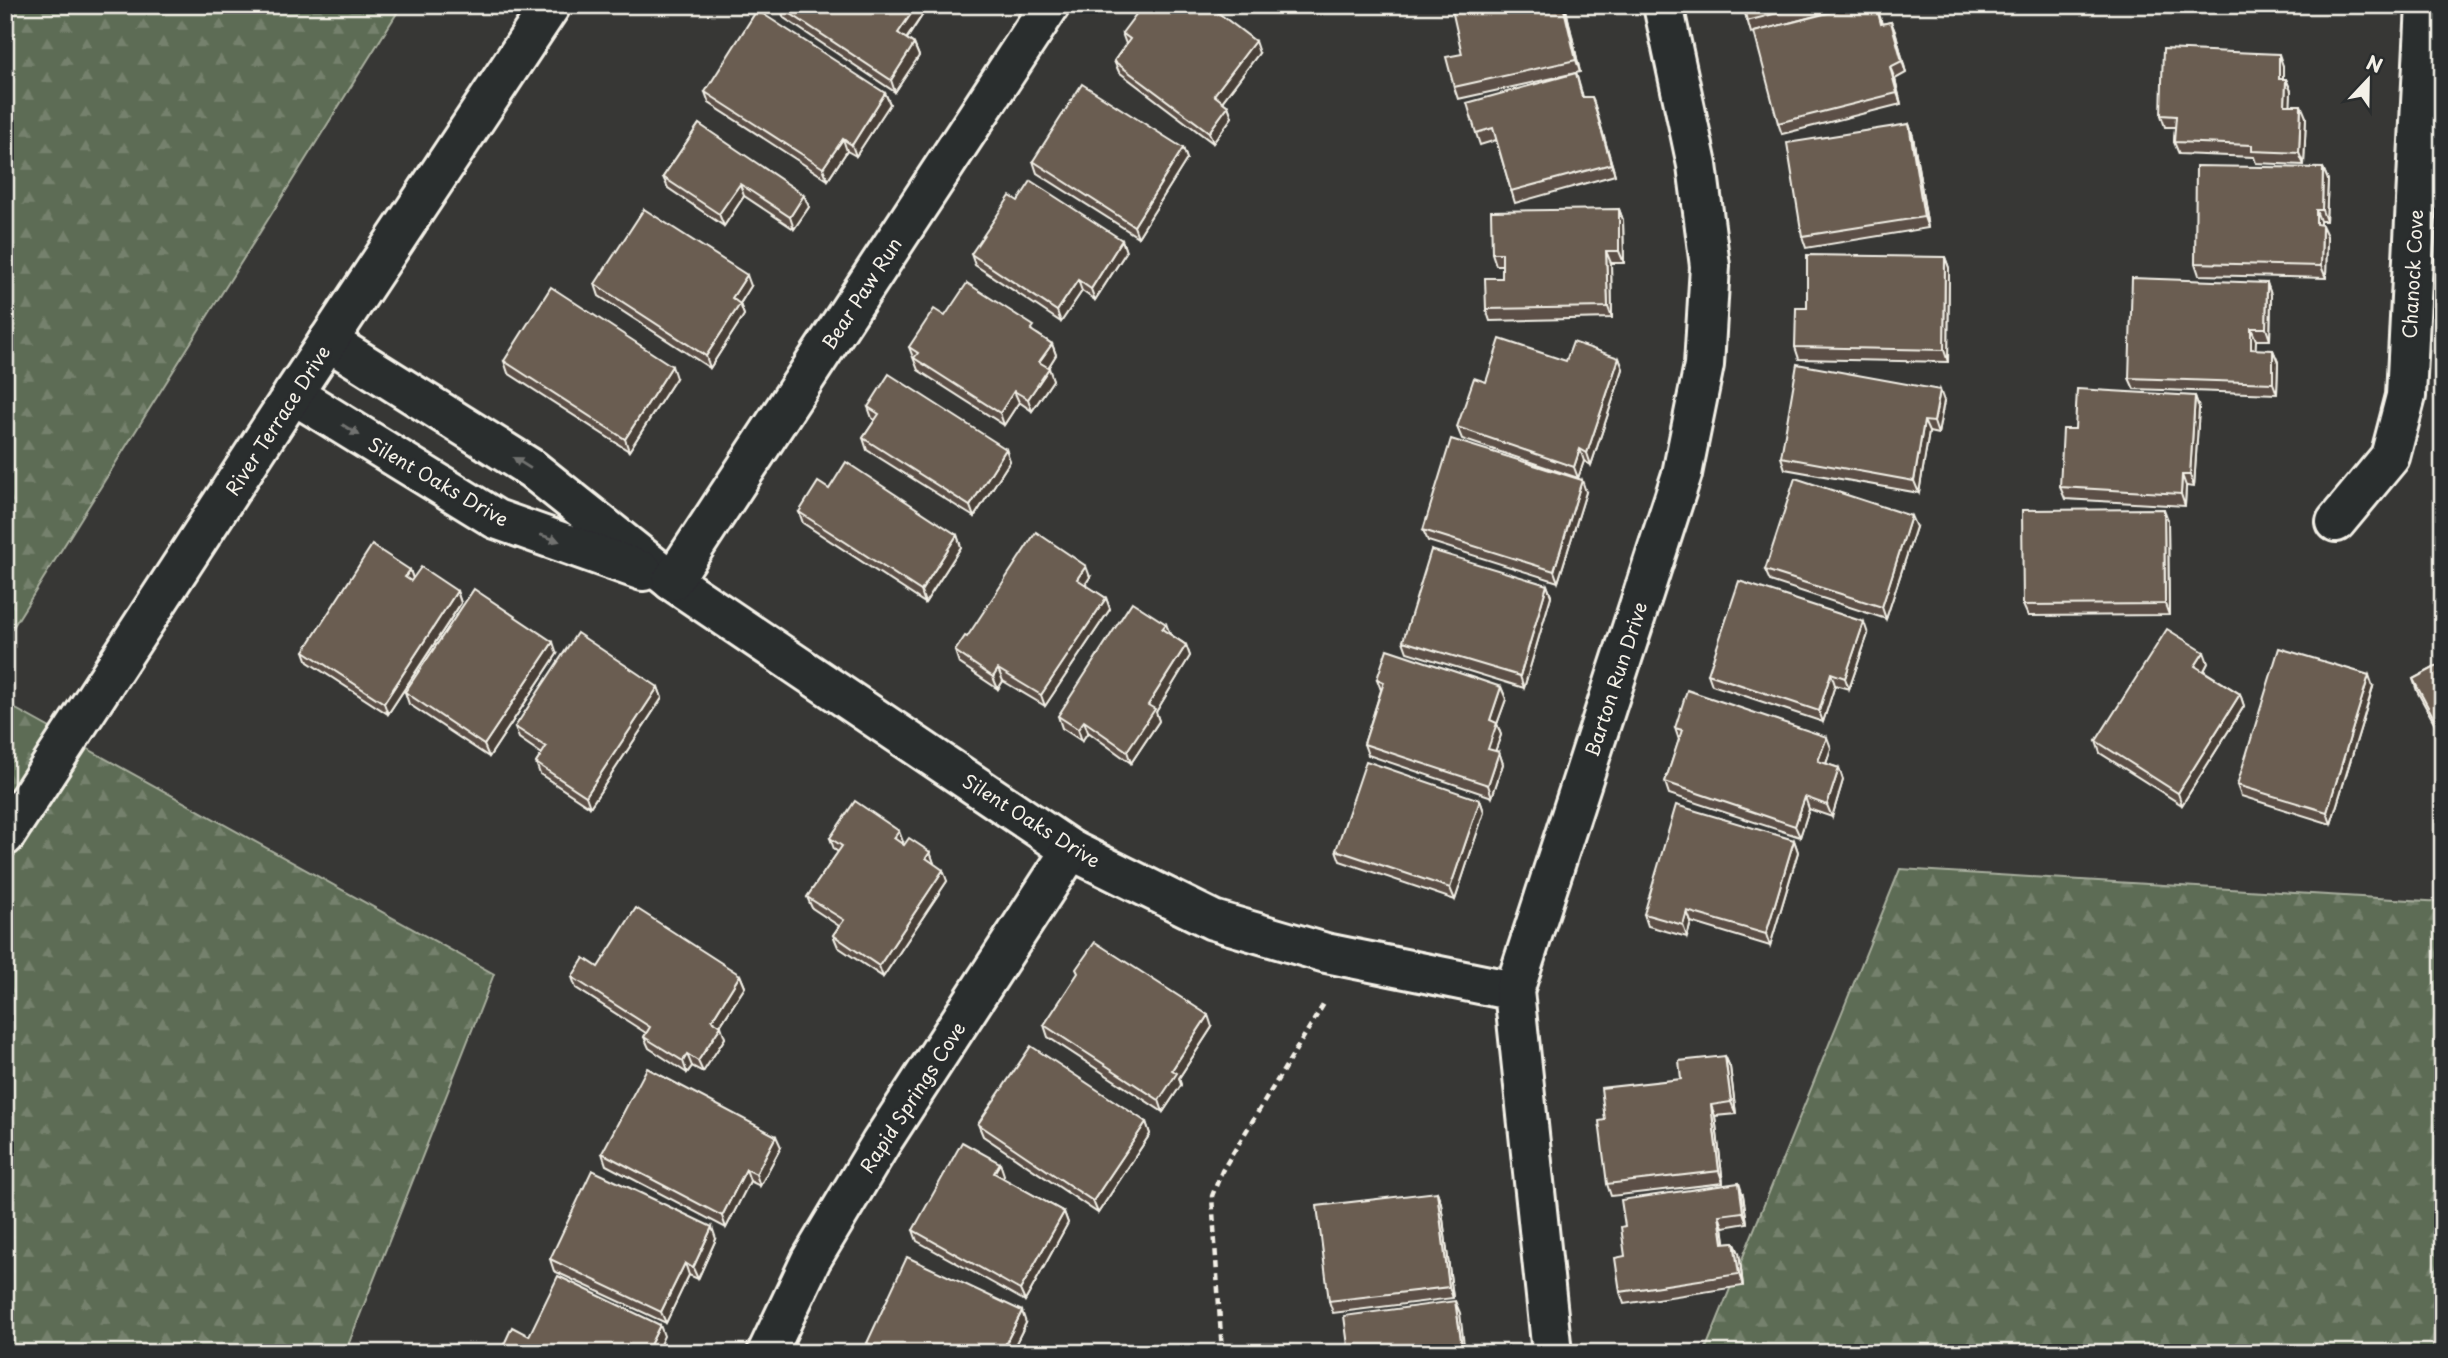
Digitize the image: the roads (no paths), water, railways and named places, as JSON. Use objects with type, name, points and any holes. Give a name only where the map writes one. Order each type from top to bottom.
[{"type":"street","name":"River Terrace Drive","points":[[5,836],[551,5]]},
{"type":"street","name":"Bear Paw Run","points":[[672,581],[1050,5]]},
{"type":"street","name":"Barton Run Drive","points":[[1552,1353],[1514,991],[1682,474],[1704,365],[1710,266],[1697,165],[1662,5]]},
{"type":"street","name":"Chanock Cove","points":[[2336,522],[2390,457],[2406,396],[2426,5]]},
{"type":"street","name":"Silent Oaks Drive","points":[[328,341],[532,469],[672,581],[1072,850],[1213,920],[1326,953],[1514,991]]},
{"type":"street","name":"Silent Oaks Drive","points":[[293,394],[496,519],[672,581]]},
{"type":"street","name":"Rapid Springs Cove","points":[[767,1353],[811,1260],[884,1137],[1072,850]]}]
